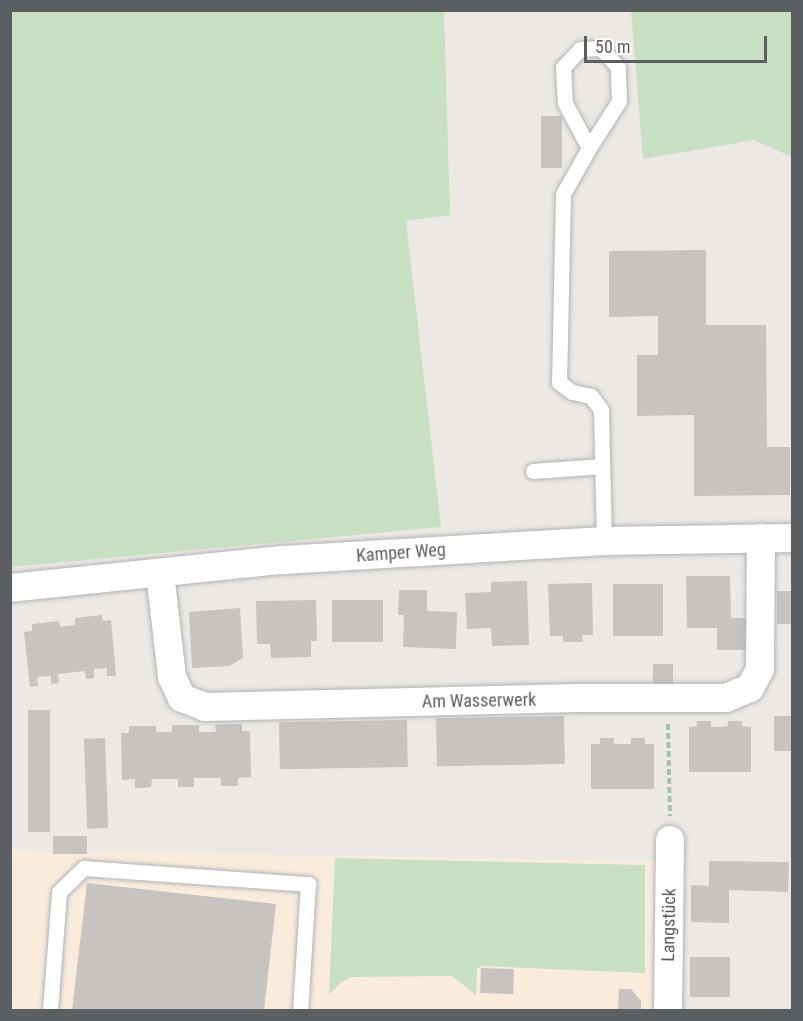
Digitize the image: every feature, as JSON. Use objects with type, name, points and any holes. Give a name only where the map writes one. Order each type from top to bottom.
[{"type":"street","name":"Am Wasserwerk","points":[[160,573],[172,677],[182,698],[205,707],[576,698],[726,698],[750,688],[760,669],[761,538]]},
{"type":"street","name":"Kamper Weg","points":[[10,588],[283,560],[604,541],[792,538]]},
{"type":"street","name":"Langstück","points":[[668,1011],[670,840]]},
{"type":"lane","points":[[589,148],[565,103],[563,67],[580,49],[600,48],[618,67],[619,101],[563,194],[559,382],[572,392],[591,396],[601,410],[604,541]]},
{"type":"lane","points":[[533,471],[602,466]]},
{"type":"lane","points":[[50,1011],[59,892],[84,868],[308,884],[300,1011]]},
{"type":"path","points":[[668,699],[670,840]]},
{"type":"shaded area","points":[[11,850],[666,861],[663,1010],[10,1010]]},
{"type":"green space","points":[[11,10],[444,11],[450,215],[406,221],[441,527],[11,567]]},
{"type":"green space","points":[[631,11],[792,11],[792,157],[754,140],[643,159]]},
{"type":"green space","points":[[335,858],[645,865],[645,973],[480,966],[477,970],[476,995],[452,976],[351,977],[340,983],[329,995]]},
{"type":"building","points":[[541,116],[562,116],[562,168],[541,168]]},
{"type":"building","points":[[706,250],[706,325],[766,325],[767,447],[790,447],[790,495],[694,496],[694,415],[637,416],[637,355],[658,355],[658,316],[609,317],[609,251]]},
{"type":"building","points":[[686,576],[730,576],[731,618],[750,618],[750,650],[717,650],[717,628],[687,628]]},
{"type":"building","points":[[527,581],[529,645],[492,646],[491,628],[467,629],[465,593],[491,592],[491,582]]},
{"type":"building","points":[[592,583],[593,635],[582,635],[583,642],[563,642],[563,636],[550,636],[548,584]]},
{"type":"building","points":[[613,584],[663,584],[663,636],[613,636]]},
{"type":"building","points":[[399,590],[427,590],[427,611],[457,612],[456,649],[403,647],[404,615],[398,615]]},
{"type":"building","points":[[777,591],[792,591],[792,624],[777,624]]},
{"type":"building","points":[[316,600],[317,641],[311,641],[311,657],[271,658],[270,644],[257,644],[256,601]]},
{"type":"building","points":[[332,600],[383,600],[383,642],[332,642]]},
{"type":"building","points":[[240,608],[243,658],[229,666],[192,668],[189,612]]},
{"type":"building","points":[[102,615],[103,621],[111,620],[116,676],[107,676],[107,668],[94,669],[94,678],[86,679],[85,671],[58,674],[59,683],[51,684],[51,676],[37,677],[38,686],[30,687],[24,632],[32,631],[32,624],[59,621],[60,627],[75,625],[75,618]]},
{"type":"building","points":[[653,664],[673,664],[673,689],[653,689]]},
{"type":"building","points":[[28,710],[50,710],[50,832],[28,832]]},
{"type":"building","points":[[564,716],[565,764],[437,766],[436,718]]},
{"type":"building","points":[[774,716],[792,716],[792,751],[774,751]]},
{"type":"building","points":[[407,720],[408,767],[280,769],[279,722]]},
{"type":"building","points":[[697,721],[711,721],[711,727],[720,727],[728,726],[728,721],[742,721],[742,726],[751,727],[751,772],[689,772],[689,727],[697,726]]},
{"type":"building","points":[[242,724],[242,731],[250,731],[251,777],[238,778],[238,786],[221,786],[221,778],[194,778],[194,787],[178,787],[178,779],[152,779],[151,787],[135,788],[135,779],[122,780],[121,733],[129,733],[129,726],[156,726],[156,732],[172,732],[172,725],[199,725],[199,732],[216,732],[215,725]]},
{"type":"building","points":[[105,738],[108,828],[87,829],[84,739]]},
{"type":"building","points":[[600,738],[614,738],[614,744],[631,744],[631,738],[645,738],[645,744],[654,744],[654,789],[591,789],[591,744],[600,744]]},
{"type":"building","points":[[53,836],[87,836],[87,854],[53,854]]},
{"type":"building","points":[[709,861],[789,862],[788,892],[729,890],[729,923],[691,922],[691,885],[709,886]]},
{"type":"building","points":[[87,883],[276,904],[264,1010],[72,1010]]},
{"type":"building","points":[[690,957],[730,957],[730,997],[690,997]]},
{"type":"building","points":[[481,968],[514,969],[513,994],[480,993]]},
{"type":"building","points":[[619,989],[631,989],[641,1001],[641,1010],[618,1010]]}]
